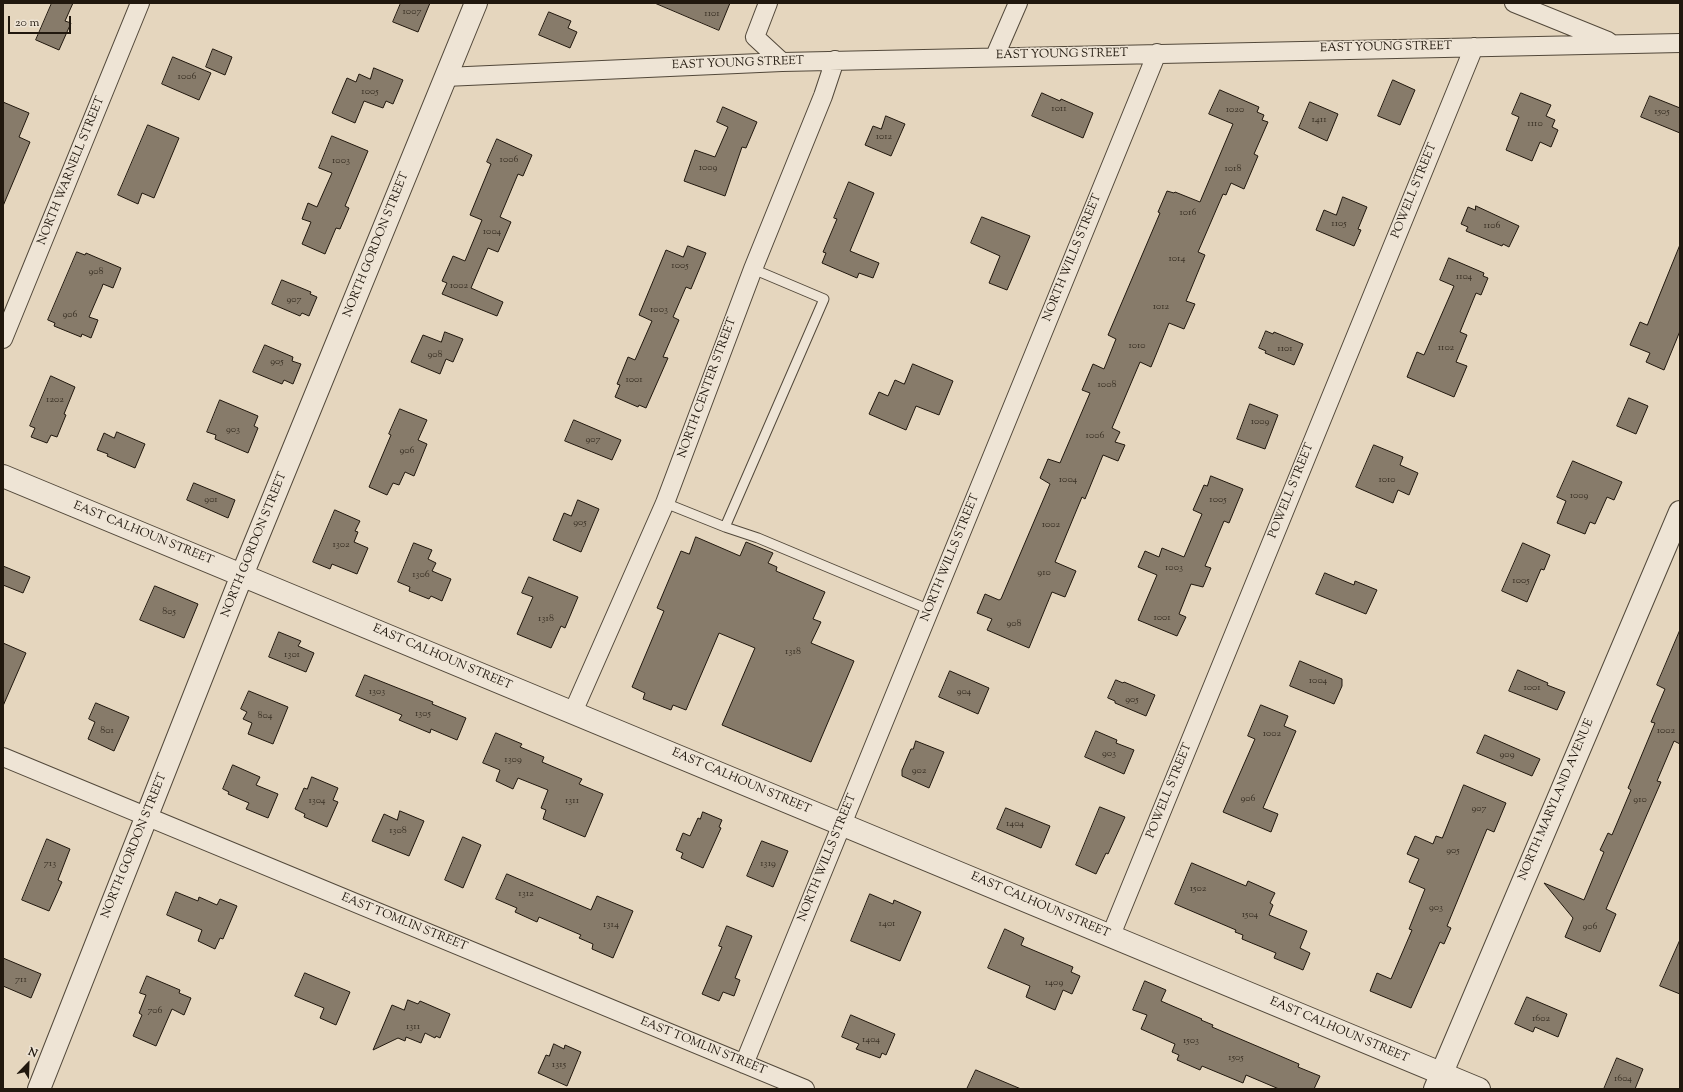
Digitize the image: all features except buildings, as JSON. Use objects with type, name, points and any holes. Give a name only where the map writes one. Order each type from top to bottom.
[{"type":"street","name":"NORTH WARNELL STREET","points":[[3,339],[140,3]]},
{"type":"street","name":"NORTH GORDON STREET","points":[[39,1089],[242,575],[476,3]]},
{"type":"street","points":[[768,3],[755,37],[782,62]]},
{"type":"street","points":[[995,56],[1018,3]]},
{"type":"street","points":[[1514,3],[1615,44]]},
{"type":"street","name":"EAST YOUNG STREET","points":[[445,78],[835,60],[1680,43]]},
{"type":"street","name":"POWELL STREET","points":[[1111,935],[1474,47]]},
{"type":"street","name":"NORTH WILLS STREET","points":[[744,1064],[1157,53]]},
{"type":"street","name":"NORTH CENTER STREET","points":[[573,712],[666,503],[753,269],[823,96],[835,60]]},
{"type":"street","name":"EAST CALHOUN STREET","points":[[3,476],[1111,935],[1438,1081],[1479,1089]]},
{"type":"street","name":"NORTH MARYLAND AVENUE","points":[[1438,1081],[1680,512]]},
{"type":"street","name":"EAST TOMLIN STREET","points":[[3,757],[805,1089]]},
{"type":"lane","points":[[725,527],[824,299],[753,269]]},
{"type":"lane","points":[[666,503],[725,527],[758,538],[930,610]]}]
